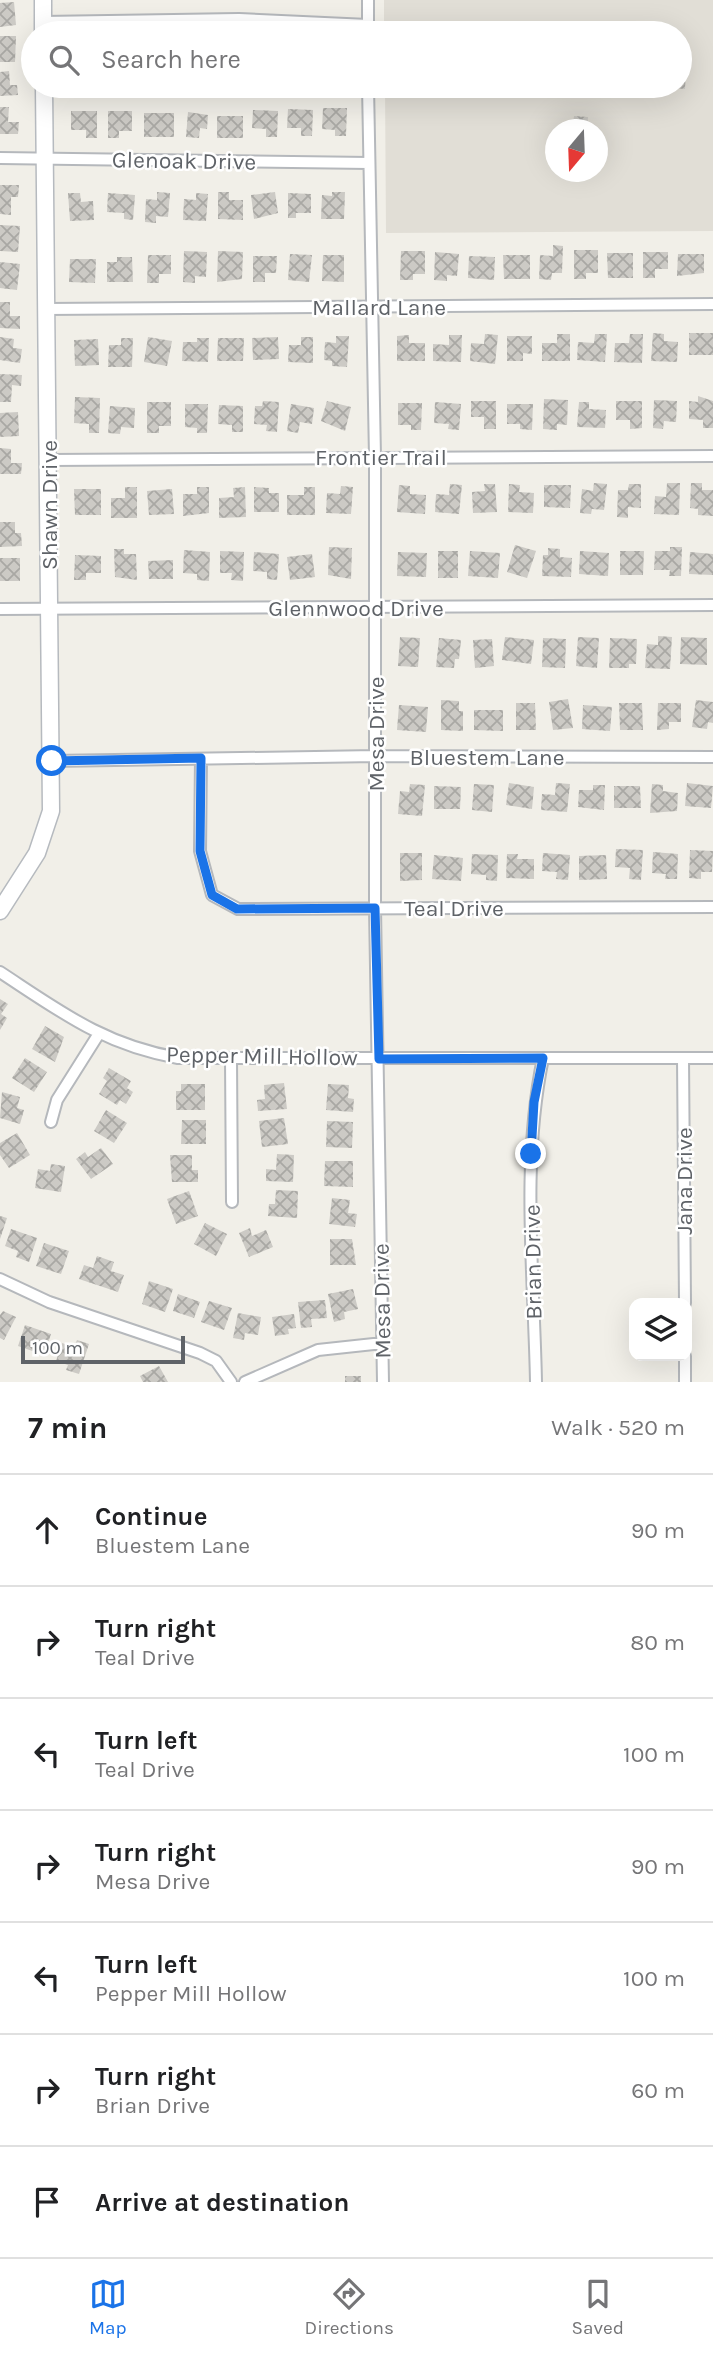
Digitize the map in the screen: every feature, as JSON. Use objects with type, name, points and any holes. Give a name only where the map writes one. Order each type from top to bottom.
[{"type":"street","points":[[43,0],[43,21]]},
{"type":"street","points":[[368,0],[368,21]]},
{"type":"street","points":[[195,21],[265,21]]},
{"type":"street","name":"Shawn Drive","points":[[0,911],[37,853],[51,811],[44,98]]},
{"type":"street","name":"Mesa Drive","points":[[368,98],[375,457],[375,908],[383,1382]]},
{"type":"street","name":"Glenoak Drive","points":[[0,158],[369,163]]},
{"type":"street","name":"Mallard Lane","points":[[45,309],[713,304]]},
{"type":"street","name":"Frontier Trail","points":[[49,460],[713,456]]},
{"type":"street","name":"Glennwood Drive","points":[[0,609],[376,609],[713,605]]},
{"type":"street","name":"Bluestem Lane","points":[[52,761],[713,757]]},
{"type":"street","name":"Teal Drive","points":[[201,758],[200,851],[212,895],[237,909],[713,906]]},
{"type":"street","name":"Pepper Mill Hollow","points":[[0,972],[98,1035],[155,1054],[231,1059],[713,1058]]},
{"type":"street","points":[[51,1122],[57,1100],[98,1035]]},
{"type":"street","name":"Brian Drive","points":[[536,1382],[531,1154],[534,1102],[543,1058]]},
{"type":"street","name":"Jana Drive","points":[[683,1058],[685,1298]]},
{"type":"street","points":[[231,1059],[232,1202]]},
{"type":"street","points":[[0,1279],[49,1302],[200,1353],[216,1361],[231,1382]]},
{"type":"street","points":[[245,1382],[318,1350],[383,1343]]},
{"type":"street","points":[[685,1361],[685,1382]]},
{"type":"shaded area","points":[[384,0],[713,0],[713,231],[386,233],[385,98],[692,98],[692,21],[384,21]]},
{"type":"building","points":[[14,2],[16,25],[0,27],[0,3]]},
{"type":"building","points":[[0,36],[16,36],[15,62],[0,62]]},
{"type":"building","points":[[9,71],[10,85],[17,85],[18,95],[0,96],[0,72]]},
{"type":"building","points":[[0,107],[9,107],[8,122],[19,122],[18,134],[0,134]]},
{"type":"building","points":[[323,108],[347,108],[346,136],[335,136],[335,130],[322,129]]},
{"type":"building","points":[[288,109],[313,110],[312,136],[301,136],[301,128],[287,128]]},
{"type":"building","points":[[253,110],[278,111],[277,137],[266,137],[266,129],[252,128]]},
{"type":"building","points":[[71,111],[97,111],[97,138],[86,138],[86,130],[71,130]]},
{"type":"building","points":[[108,111],[132,111],[132,131],[119,131],[119,138],[108,138]]},
{"type":"building","points":[[188,112],[208,115],[207,129],[200,128],[199,138],[186,137]]},
{"type":"building","points":[[144,113],[174,113],[174,137],[144,137]]},
{"type":"building","points":[[217,116],[243,116],[243,138],[217,138]]},
{"type":"building","points":[[574,116],[588,117],[588,119],[574,119]]},
{"type":"building","points":[[0,185],[19,185],[18,197],[11,197],[11,215],[0,214]]},
{"type":"building","points":[[157,192],[170,193],[168,217],[156,216],[156,223],[145,222],[146,199],[157,200]]},
{"type":"building","points":[[218,192],[229,192],[229,200],[243,200],[243,220],[218,219]]},
{"type":"building","points":[[275,192],[278,213],[254,219],[251,195]]},
{"type":"building","points":[[332,192],[345,192],[344,219],[321,219],[322,195],[332,196]]},
{"type":"building","points":[[68,193],[80,193],[81,202],[93,201],[94,220],[70,221]]},
{"type":"building","points":[[108,193],[135,195],[133,220],[124,219],[124,213],[107,212]]},
{"type":"building","points":[[196,193],[208,194],[206,221],[183,220],[184,199],[196,200]]},
{"type":"building","points":[[288,193],[311,194],[311,213],[296,213],[296,218],[288,218]]},
{"type":"building","points":[[0,225],[20,226],[18,252],[0,251]]},
{"type":"building","points":[[553,245],[563,246],[562,273],[552,273],[551,280],[539,279],[540,255],[553,256]]},
{"type":"building","points":[[574,250],[598,250],[598,273],[586,273],[586,279],[574,279]]},
{"type":"building","points":[[184,251],[207,252],[206,277],[195,276],[195,283],[183,282]]},
{"type":"building","points":[[218,251],[243,252],[242,279],[217,282]]},
{"type":"building","points":[[401,251],[425,251],[425,274],[413,274],[413,280],[400,280]]},
{"type":"building","points":[[435,252],[459,254],[457,276],[447,275],[447,281],[434,280]]},
{"type":"building","points":[[643,252],[668,252],[668,269],[655,269],[655,278],[643,278]]},
{"type":"building","points":[[607,253],[633,253],[633,278],[608,278]]},
{"type":"building","points":[[290,254],[312,255],[309,282],[288,280]]},
{"type":"building","points":[[678,254],[704,254],[704,273],[677,276]]},
{"type":"building","points":[[148,255],[171,255],[171,274],[159,274],[159,283],[147,283]]},
{"type":"building","points":[[323,255],[344,255],[344,282],[322,281]]},
{"type":"building","points":[[503,255],[530,255],[530,279],[504,279]]},
{"type":"building","points":[[253,256],[277,256],[276,273],[265,273],[265,282],[253,282]]},
{"type":"building","points":[[469,256],[495,257],[494,280],[468,278]]},
{"type":"building","points":[[117,257],[132,257],[133,282],[107,282],[107,262],[117,262]]},
{"type":"building","points":[[70,259],[96,259],[95,283],[69,282]]},
{"type":"building","points":[[0,262],[20,264],[17,290],[0,288]]},
{"type":"building","points":[[0,302],[10,302],[10,316],[20,316],[20,329],[0,328]]},
{"type":"building","points":[[653,333],[664,334],[664,341],[678,342],[677,362],[651,361]]},
{"type":"building","points":[[689,333],[713,333],[713,355],[689,355]]},
{"type":"building","points":[[485,334],[498,335],[495,364],[470,361],[471,343],[484,344]]},
{"type":"building","points":[[557,334],[570,334],[570,361],[542,361],[542,343],[557,343]]},
{"type":"building","points":[[595,334],[607,334],[605,362],[577,360],[578,342],[594,343]]},
{"type":"building","points":[[630,334],[643,334],[642,363],[614,362],[615,343],[629,343]]},
{"type":"building","points":[[409,335],[409,343],[425,343],[425,361],[397,361],[397,336]]},
{"type":"building","points":[[449,335],[462,335],[461,362],[433,361],[433,344],[449,345]]},
{"type":"building","points":[[336,336],[349,336],[347,367],[332,366],[332,361],[324,360],[325,342],[336,343]]},
{"type":"building","points":[[507,336],[532,336],[532,354],[523,353],[523,361],[507,361]]},
{"type":"building","points":[[0,337],[14,339],[13,348],[22,349],[20,363],[0,360]]},
{"type":"building","points":[[148,337],[172,341],[167,366],[144,362]]},
{"type":"building","points":[[278,337],[279,359],[253,360],[252,338]]},
{"type":"building","points":[[301,337],[313,337],[313,363],[288,362],[289,345],[301,345]]},
{"type":"building","points":[[121,338],[133,338],[132,367],[108,367],[109,345],[121,345]]},
{"type":"building","points":[[197,338],[209,338],[208,362],[182,361],[183,342],[197,342]]},
{"type":"building","points":[[218,338],[244,338],[243,361],[217,361]]},
{"type":"building","points":[[98,339],[99,365],[75,366],[74,340]]},
{"type":"building","points":[[0,374],[22,375],[21,386],[12,385],[11,402],[0,402]]},
{"type":"building","points":[[698,396],[713,401],[713,428],[703,428],[703,420],[689,419],[689,401],[698,402]]},
{"type":"building","points":[[75,397],[100,398],[99,433],[89,433],[89,424],[74,423]]},
{"type":"building","points":[[544,399],[568,400],[567,425],[557,424],[557,430],[543,429]]},
{"type":"building","points":[[654,400],[677,401],[676,422],[664,421],[663,429],[653,428]]},
{"type":"building","points":[[263,401],[279,402],[277,432],[266,431],[267,425],[254,424],[255,406],[262,406]]},
{"type":"building","points":[[327,401],[351,407],[345,431],[321,421]]},
{"type":"building","points":[[471,401],[496,401],[496,429],[484,429],[484,417],[471,417]]},
{"type":"building","points":[[616,401],[642,401],[642,428],[630,429],[630,420],[616,420]]},
{"type":"building","points":[[147,402],[171,402],[171,426],[159,426],[159,433],[147,433]]},
{"type":"building","points":[[435,402],[461,404],[459,430],[448,429],[449,424],[434,423]]},
{"type":"building","points":[[579,402],[589,402],[589,409],[606,410],[605,428],[577,427]]},
{"type":"building","points":[[398,403],[422,403],[421,430],[411,430],[411,425],[398,425]]},
{"type":"building","points":[[185,404],[208,404],[207,433],[197,433],[197,428],[185,427]]},
{"type":"building","points":[[291,404],[314,408],[312,424],[300,422],[298,433],[287,431]]},
{"type":"building","points":[[507,404],[533,404],[532,430],[520,429],[520,424],[507,424]]},
{"type":"building","points":[[219,405],[243,406],[243,432],[232,432],[232,425],[218,424]]},
{"type":"building","points":[[110,406],[135,408],[134,428],[121,427],[120,434],[108,433]]},
{"type":"building","points":[[18,412],[19,436],[0,437],[0,413]]},
{"type":"building","points":[[0,448],[11,449],[11,463],[22,463],[21,474],[0,474]]},
{"type":"building","points":[[594,483],[607,484],[604,510],[592,509],[591,514],[580,513],[582,489],[593,491]]},
{"type":"building","points":[[667,483],[680,483],[679,515],[654,514],[655,496],[666,497]]},
{"type":"building","points":[[691,483],[702,483],[702,490],[713,490],[713,516],[698,515],[698,509],[690,508]]},
{"type":"building","points":[[450,484],[462,485],[459,514],[435,512],[436,494],[449,495]]},
{"type":"building","points":[[484,484],[495,484],[497,512],[473,513],[472,492],[485,491]]},
{"type":"building","points":[[509,484],[520,485],[519,492],[534,493],[533,513],[508,512]]},
{"type":"building","points":[[629,484],[641,484],[641,508],[628,507],[628,518],[617,517],[618,490],[628,490]]},
{"type":"building","points":[[399,485],[410,486],[410,494],[426,495],[425,514],[397,512]]},
{"type":"building","points":[[544,485],[571,485],[570,508],[544,507]]},
{"type":"building","points":[[341,486],[353,487],[351,514],[326,513],[327,493],[340,494]]},
{"type":"building","points":[[125,487],[137,487],[137,518],[111,518],[111,498],[125,498]]},
{"type":"building","points":[[197,487],[209,487],[209,513],[183,516],[183,494],[197,494]]},
{"type":"building","points":[[245,487],[246,517],[219,518],[219,498],[234,497],[233,488]]},
{"type":"building","points":[[254,487],[269,488],[269,493],[279,493],[279,512],[254,512]]},
{"type":"building","points":[[304,487],[315,487],[315,515],[287,515],[287,495],[304,495]]},
{"type":"building","points":[[74,489],[101,489],[101,515],[75,515]]},
{"type":"building","points":[[172,489],[174,514],[149,515],[147,491]]},
{"type":"building","points":[[0,522],[15,522],[15,533],[21,533],[22,546],[0,547]]},
{"type":"building","points":[[515,545],[536,551],[527,578],[507,572]]},
{"type":"building","points":[[329,547],[352,548],[351,579],[328,575]]},
{"type":"building","points":[[670,547],[682,547],[681,576],[669,576],[670,570],[654,570],[655,551],[670,551]]},
{"type":"building","points":[[548,548],[560,549],[560,557],[572,558],[571,577],[542,576],[543,555],[548,555]]},
{"type":"building","points":[[114,549],[124,549],[124,554],[136,554],[137,580],[115,577]]},
{"type":"building","points":[[184,550],[210,552],[209,581],[197,580],[197,574],[183,573]]},
{"type":"building","points":[[220,551],[244,552],[243,581],[231,580],[232,573],[220,573]]},
{"type":"building","points":[[438,551],[458,551],[458,578],[438,578]]},
{"type":"building","points":[[470,551],[500,553],[498,578],[468,576]]},
{"type":"building","points":[[580,551],[609,553],[608,576],[579,574]]},
{"type":"building","points":[[620,551],[644,551],[643,575],[620,575]]},
{"type":"building","points":[[254,552],[279,554],[277,580],[267,579],[267,572],[253,571]]},
{"type":"building","points":[[398,552],[427,553],[426,577],[397,576]]},
{"type":"building","points":[[690,552],[713,554],[713,575],[689,574]]},
{"type":"building","points":[[312,554],[315,577],[290,580],[287,557]]},
{"type":"building","points":[[75,555],[101,556],[101,573],[86,573],[86,580],[74,580]]},
{"type":"building","points":[[0,558],[20,558],[20,581],[0,581]]},
{"type":"building","points":[[173,560],[173,579],[149,579],[148,561]]},
{"type":"building","points":[[658,636],[672,637],[670,669],[645,668],[647,644],[658,645]]},
{"type":"building","points":[[400,637],[420,638],[418,667],[398,666]]},
{"type":"building","points":[[505,637],[534,640],[531,664],[502,660]]},
{"type":"building","points":[[578,637],[599,638],[597,668],[576,666]]},
{"type":"building","points":[[681,637],[707,638],[707,665],[680,664]]},
{"type":"building","points":[[439,638],[461,640],[459,659],[455,659],[454,668],[436,667]]},
{"type":"building","points":[[543,638],[566,639],[565,668],[542,667]]},
{"type":"building","points":[[610,638],[637,639],[636,664],[629,664],[629,668],[609,668]]},
{"type":"building","points":[[492,639],[494,666],[475,668],[473,640]]},
{"type":"building","points":[[568,699],[573,728],[553,730],[549,702]]},
{"type":"building","points":[[441,700],[459,701],[459,711],[463,711],[463,731],[441,730]]},
{"type":"building","points":[[696,700],[713,702],[713,723],[708,722],[707,729],[692,727]]},
{"type":"building","points":[[516,703],[535,703],[536,730],[516,730]]},
{"type":"building","points":[[619,703],[642,703],[643,730],[620,730]]},
{"type":"building","points":[[658,703],[681,703],[681,722],[669,722],[669,729],[657,730]]},
{"type":"building","points":[[399,705],[428,707],[426,732],[397,730]]},
{"type":"building","points":[[583,705],[612,707],[610,731],[582,729]]},
{"type":"building","points":[[474,710],[503,710],[503,731],[474,730]]},
{"type":"building","points":[[509,783],[534,787],[532,809],[506,805]]},
{"type":"building","points":[[556,783],[570,784],[567,812],[541,810],[542,794],[555,795]]},
{"type":"building","points":[[687,783],[713,786],[711,808],[685,806]]},
{"type":"building","points":[[410,784],[425,785],[422,816],[398,814],[400,791],[409,792]]},
{"type":"building","points":[[474,784],[494,785],[492,812],[472,810]]},
{"type":"building","points":[[652,784],[663,785],[663,791],[678,793],[677,811],[650,813]]},
{"type":"building","points":[[593,785],[605,785],[604,810],[578,807],[579,790],[593,790]]},
{"type":"building","points":[[434,786],[461,787],[460,809],[434,809]]},
{"type":"building","points":[[614,786],[640,786],[641,808],[614,808]]},
{"type":"building","points":[[616,849],[643,850],[641,880],[629,879],[630,868],[615,867]]},
{"type":"building","points":[[690,850],[713,851],[712,872],[701,872],[701,879],[689,878]]},
{"type":"building","points":[[653,852],[678,854],[677,879],[665,879],[666,874],[652,873]]},
{"type":"building","points":[[400,853],[422,853],[422,880],[400,881]]},
{"type":"building","points":[[543,853],[570,855],[568,880],[556,879],[557,872],[542,871]]},
{"type":"building","points":[[472,854],[498,855],[497,881],[486,880],[486,875],[471,874]]},
{"type":"building","points":[[507,854],[518,854],[517,859],[534,859],[534,879],[506,878]]},
{"type":"building","points":[[434,855],[463,858],[461,881],[432,879]]},
{"type":"building","points":[[606,855],[607,879],[579,880],[579,856]]},
{"type":"building","points":[[0,999],[8,1004],[1,1014],[7,1018],[0,1030]]},
{"type":"building","points":[[45,1026],[64,1037],[55,1062],[32,1049]]},
{"type":"building","points":[[25,1058],[47,1072],[34,1092],[12,1078]]},
{"type":"building","points":[[109,1068],[131,1081],[127,1088],[133,1092],[126,1104],[120,1100],[117,1105],[99,1094],[107,1081],[103,1078]]},
{"type":"building","points":[[284,1083],[287,1109],[258,1111],[257,1100],[265,1099],[264,1085]]},
{"type":"building","points":[[181,1084],[205,1084],[205,1110],[176,1110],[176,1091],[181,1091]]},
{"type":"building","points":[[328,1084],[349,1085],[348,1098],[354,1099],[353,1112],[326,1110]]},
{"type":"building","points":[[2,1092],[20,1097],[17,1108],[24,1110],[20,1124],[0,1118]]},
{"type":"building","points":[[106,1110],[127,1123],[114,1143],[94,1131]]},
{"type":"building","points":[[284,1118],[288,1144],[262,1147],[259,1121]]},
{"type":"building","points":[[182,1120],[206,1120],[206,1144],[181,1144]]},
{"type":"building","points":[[327,1121],[353,1122],[352,1148],[326,1147]]},
{"type":"building","points":[[17,1133],[30,1155],[9,1168],[0,1155],[0,1143]]},
{"type":"building","points":[[101,1148],[113,1164],[91,1179],[76,1159],[85,1152],[88,1157]]},
{"type":"building","points":[[277,1154],[294,1155],[293,1182],[266,1181],[266,1169],[276,1170]]},
{"type":"building","points":[[170,1155],[192,1155],[192,1170],[198,1170],[198,1182],[172,1182]]},
{"type":"building","points":[[325,1161],[353,1161],[353,1187],[324,1186]]},
{"type":"building","points":[[51,1164],[65,1166],[61,1192],[35,1188],[38,1169],[50,1171]]},
{"type":"building","points":[[276,1190],[298,1191],[297,1218],[268,1216],[269,1204],[275,1204]]},
{"type":"building","points":[[189,1191],[198,1216],[176,1224],[167,1199]]},
{"type":"building","points":[[332,1198],[350,1200],[348,1213],[357,1214],[355,1227],[329,1224]]},
{"type":"building","points":[[0,1216],[7,1218],[0,1239]]},
{"type":"building","points":[[205,1223],[227,1234],[216,1256],[194,1244]]},
{"type":"building","points":[[250,1228],[252,1236],[266,1230],[273,1247],[249,1257],[239,1233]]},
{"type":"building","points":[[11,1229],[37,1238],[29,1262],[16,1257],[18,1251],[5,1246]]},
{"type":"building","points":[[330,1239],[352,1239],[356,1265],[330,1265]]},
{"type":"building","points":[[44,1243],[69,1251],[61,1274],[36,1266]]},
{"type":"building","points":[[97,1256],[114,1262],[111,1271],[124,1275],[118,1292],[79,1279],[84,1265],[93,1268]]},
{"type":"building","points":[[149,1281],[173,1289],[165,1312],[142,1304]]},
{"type":"building","points":[[353,1289],[358,1309],[344,1312],[345,1319],[334,1322],[328,1294]]},
{"type":"building","points":[[178,1294],[200,1302],[194,1318],[173,1311]]},
{"type":"building","points":[[325,1300],[327,1318],[311,1319],[312,1327],[301,1328],[298,1302]]},
{"type":"building","points":[[209,1301],[232,1308],[224,1330],[201,1322]]},
{"type":"building","points":[[3,1311],[16,1317],[4,1340],[0,1338],[0,1315]]},
{"type":"building","points":[[238,1313],[261,1317],[258,1335],[245,1333],[244,1340],[233,1338]]},
{"type":"building","points":[[294,1314],[296,1328],[288,1329],[289,1334],[275,1336],[272,1317]]},
{"type":"building","points":[[25,1325],[51,1334],[44,1355],[18,1346]]},
{"type":"building","points":[[77,1340],[89,1344],[79,1374],[66,1370],[68,1365],[56,1361],[62,1343],[74,1347]]},
{"type":"building","points":[[159,1366],[168,1382],[143,1382],[140,1376]]},
{"type":"building","points":[[345,1376],[361,1376],[361,1382],[345,1382]]},
{"type":"route","points":[[52,761],[201,758],[200,851],[212,895],[237,909],[375,908],[379,1059],[543,1058],[534,1102],[531,1154]]}]
